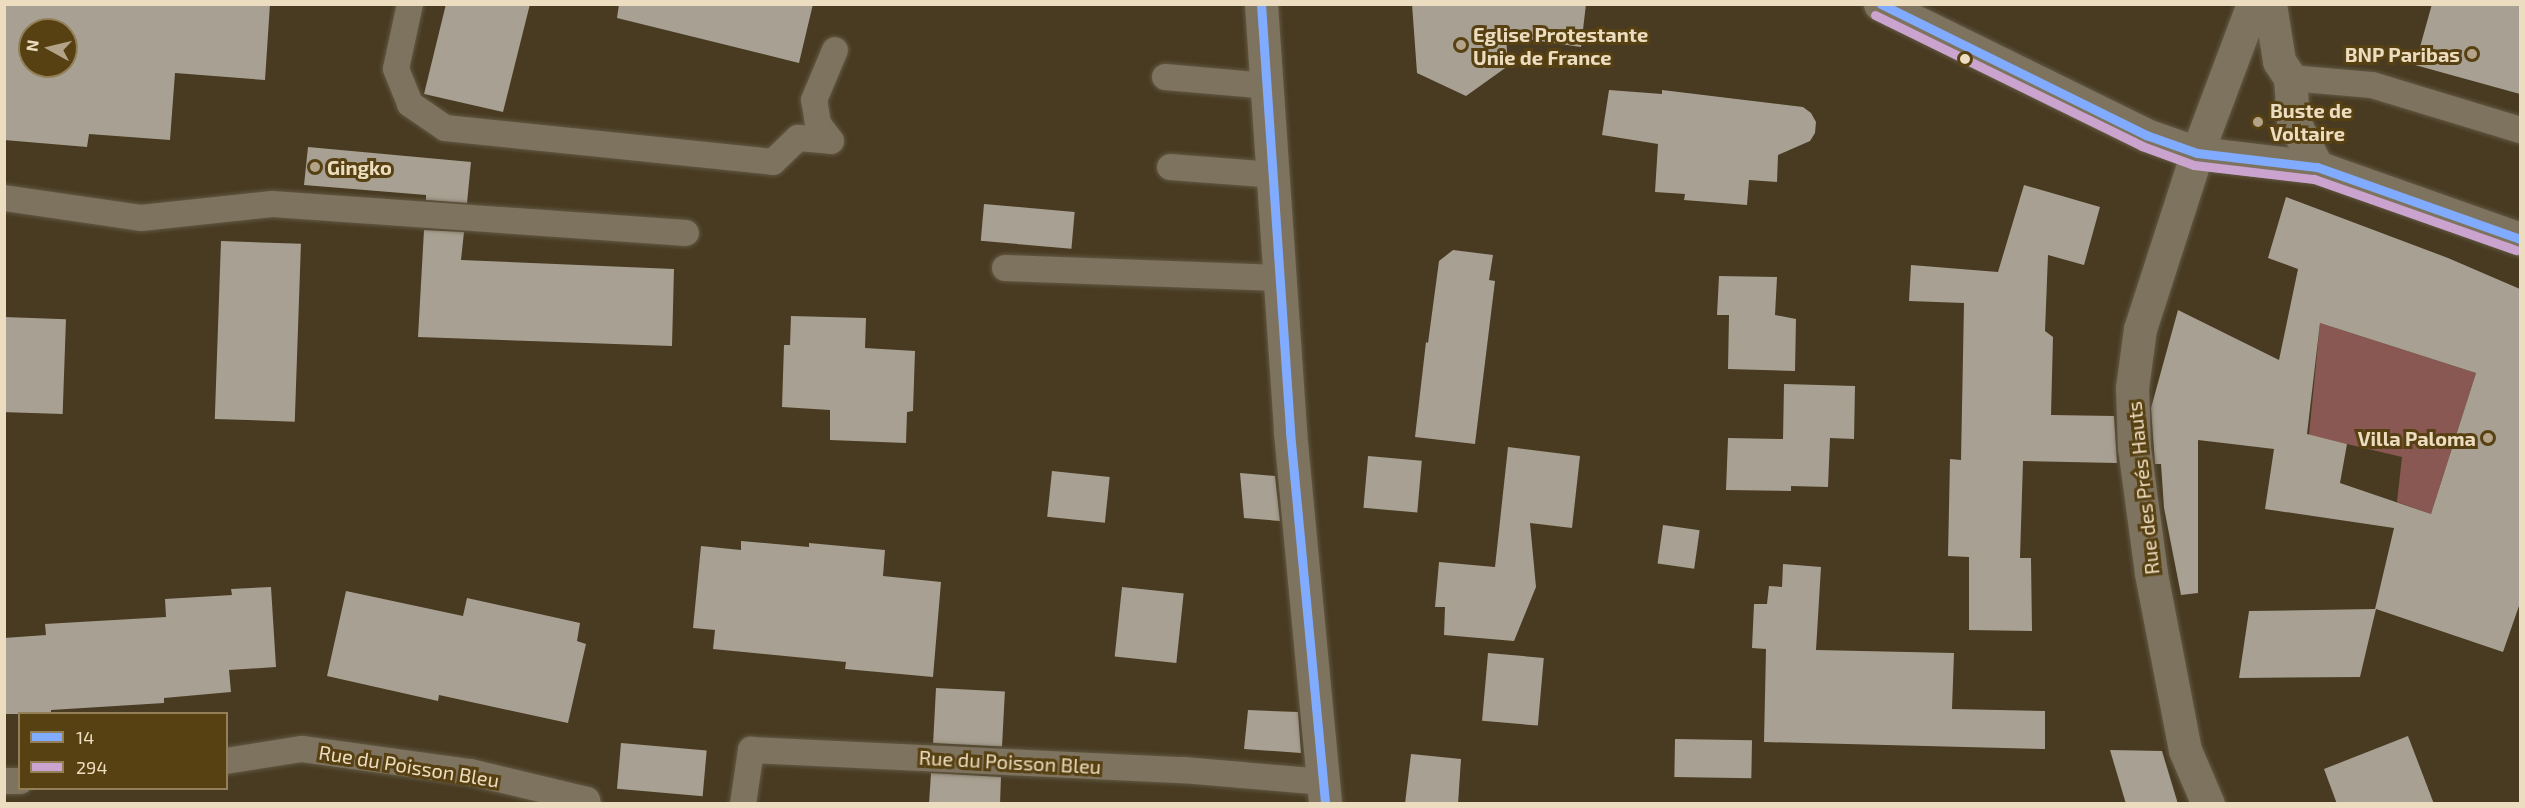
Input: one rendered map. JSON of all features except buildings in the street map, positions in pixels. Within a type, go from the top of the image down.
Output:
[{"type":"street","points":[[1261,4],[1290,432],[1324,793]]},
{"type":"street","points":[[1880,4],[2146,135],[2197,153],[2317,167],[2368,183],[2520,239]]},
{"type":"street","name":"Rue des Prés Hauts","points":[[2208,804],[2185,750],[2151,573],[2134,448],[2132,388],[2140,329],[2197,153],[2253,4]]},
{"type":"street","points":[[2270,4],[2279,61],[2290,78],[2293,120],[2317,167]]},
{"type":"lane","points":[[410,4],[396,69],[410,104],[445,128],[468,131],[773,162],[798,138],[831,141],[818,124],[814,100],[835,50]]},
{"type":"lane","points":[[1165,77],[1267,86]]},
{"type":"lane","points":[[2290,78],[2372,86],[2520,130]]},
{"type":"lane","points":[[1170,167],[1273,174]]},
{"type":"lane","points":[[4,198],[141,218],[272,204],[686,233]]},
{"type":"lane","points":[[1005,268],[1280,278]]},
{"type":"lane","name":"Rue du Poisson Bleu","points":[[228,761],[302,749],[470,772],[587,800],[588,804]]},
{"type":"lane","name":"Rue du Poisson Bleu","points":[[743,804],[751,750],[1183,770],[1324,793]]},
{"type":"shaded area","points":[[2320,323],[2476,373],[2431,514],[2397,502],[2402,457],[2309,435]]},
{"type":"transit line","name":"14","points":[[1261,4],[1290,432],[1325,804]]},
{"type":"transit line","name":"14","points":[[1881,4],[2146,135],[2197,153],[2317,167],[2520,239]]},
{"type":"transit line","name":"294","points":[[1875,15],[2142,146],[2194,165],[2314,179],[2516,250]]},
{"type":"place","name":"Eglise Protestante Unie de France","points":[[1461,45]]},
{"type":"place","name":"BNP Paribas","points":[[2472,54]]},
{"type":"place","name":"Buste de Voltaire","points":[[2258,122]]},
{"type":"place","name":"Gingko","points":[[315,167]]},
{"type":"place","name":"Villa Paloma","points":[[2488,438]]}]
